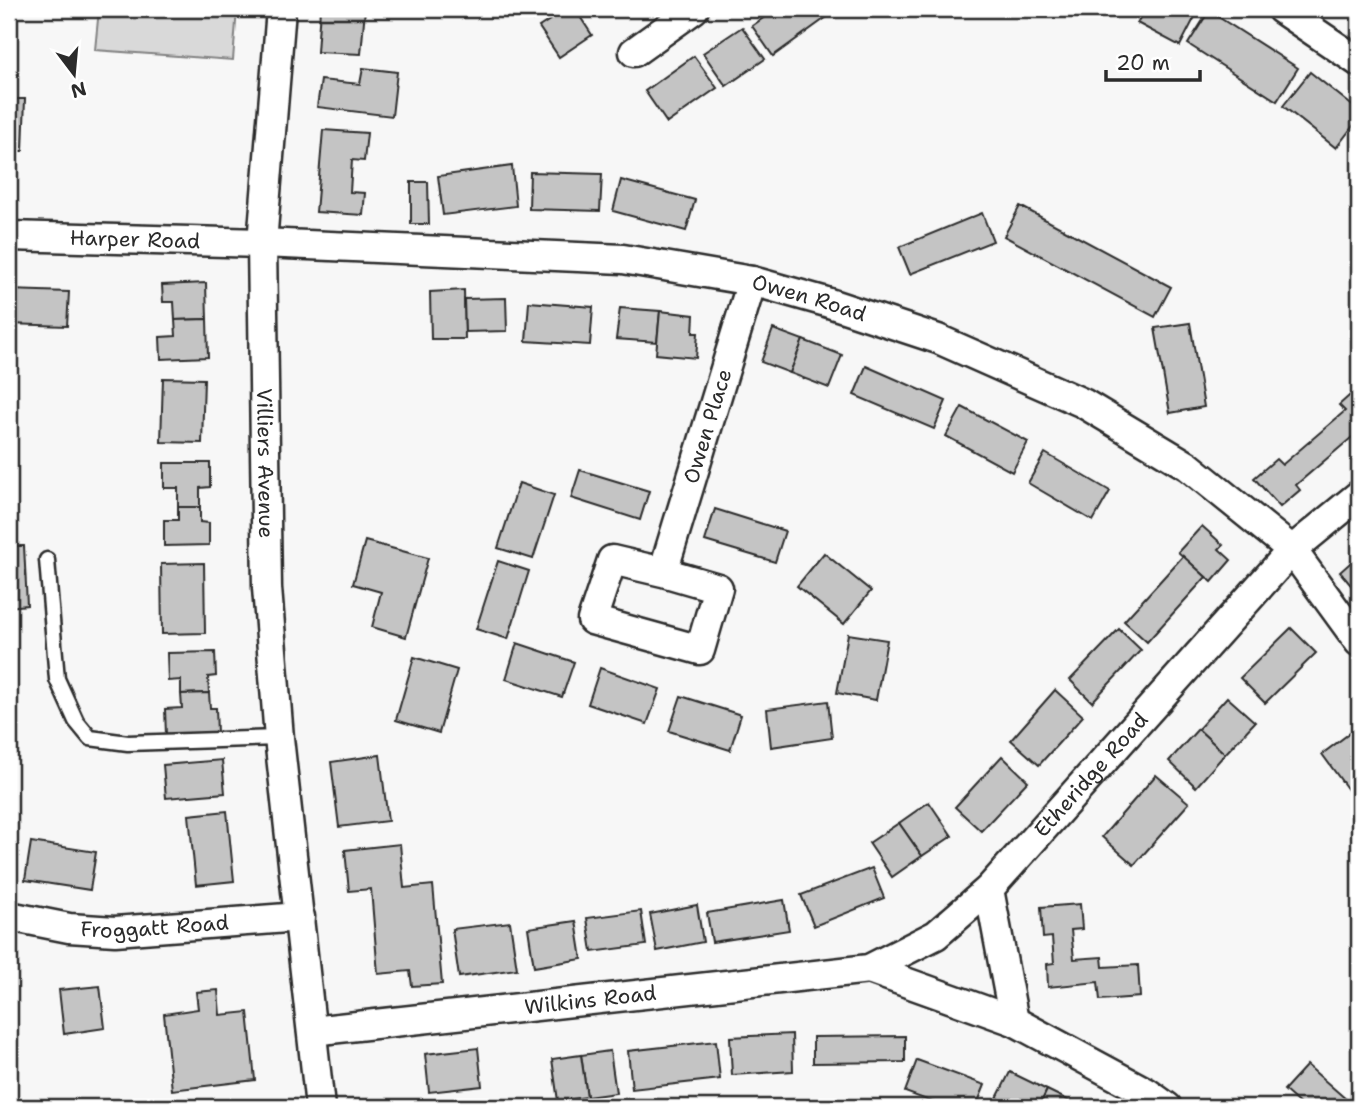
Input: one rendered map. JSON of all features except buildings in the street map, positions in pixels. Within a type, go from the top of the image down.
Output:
[{"type":"street","name":"Villiers Avenue","points":[[281,9],[262,243],[267,588],[279,738],[320,1107]]},
{"type":"street","points":[[634,52],[694,9]]},
{"type":"street","points":[[1281,9],[1359,62]]},
{"type":"street","name":"Harper Road","points":[[9,236],[262,243]]},
{"type":"street","name":"Owen Road","points":[[262,243],[623,259],[752,281],[938,339],[1083,402],[1188,466],[1292,550],[1359,642]]},
{"type":"street","name":"Owen Place","points":[[663,572],[752,281]]},
{"type":"street","name":"Etheridge Road","points":[[869,969],[936,935],[989,889],[1292,550],[1359,495]]},
{"type":"street","points":[[989,889],[1014,1021]]},
{"type":"street","name":"Froggatt Road","points":[[9,916],[69,928],[115,931],[300,917]]},
{"type":"street","points":[[869,969],[1014,1021],[1146,1092],[1167,1107]]},
{"type":"street","name":"Wilkins Road","points":[[312,1031],[869,969]]},
{"type":"lane","points":[[47,560],[57,679],[76,721],[90,738],[128,743],[279,738]]},
{"type":"shaded area","points":[[99,9],[237,9],[233,60],[95,50]]}]
